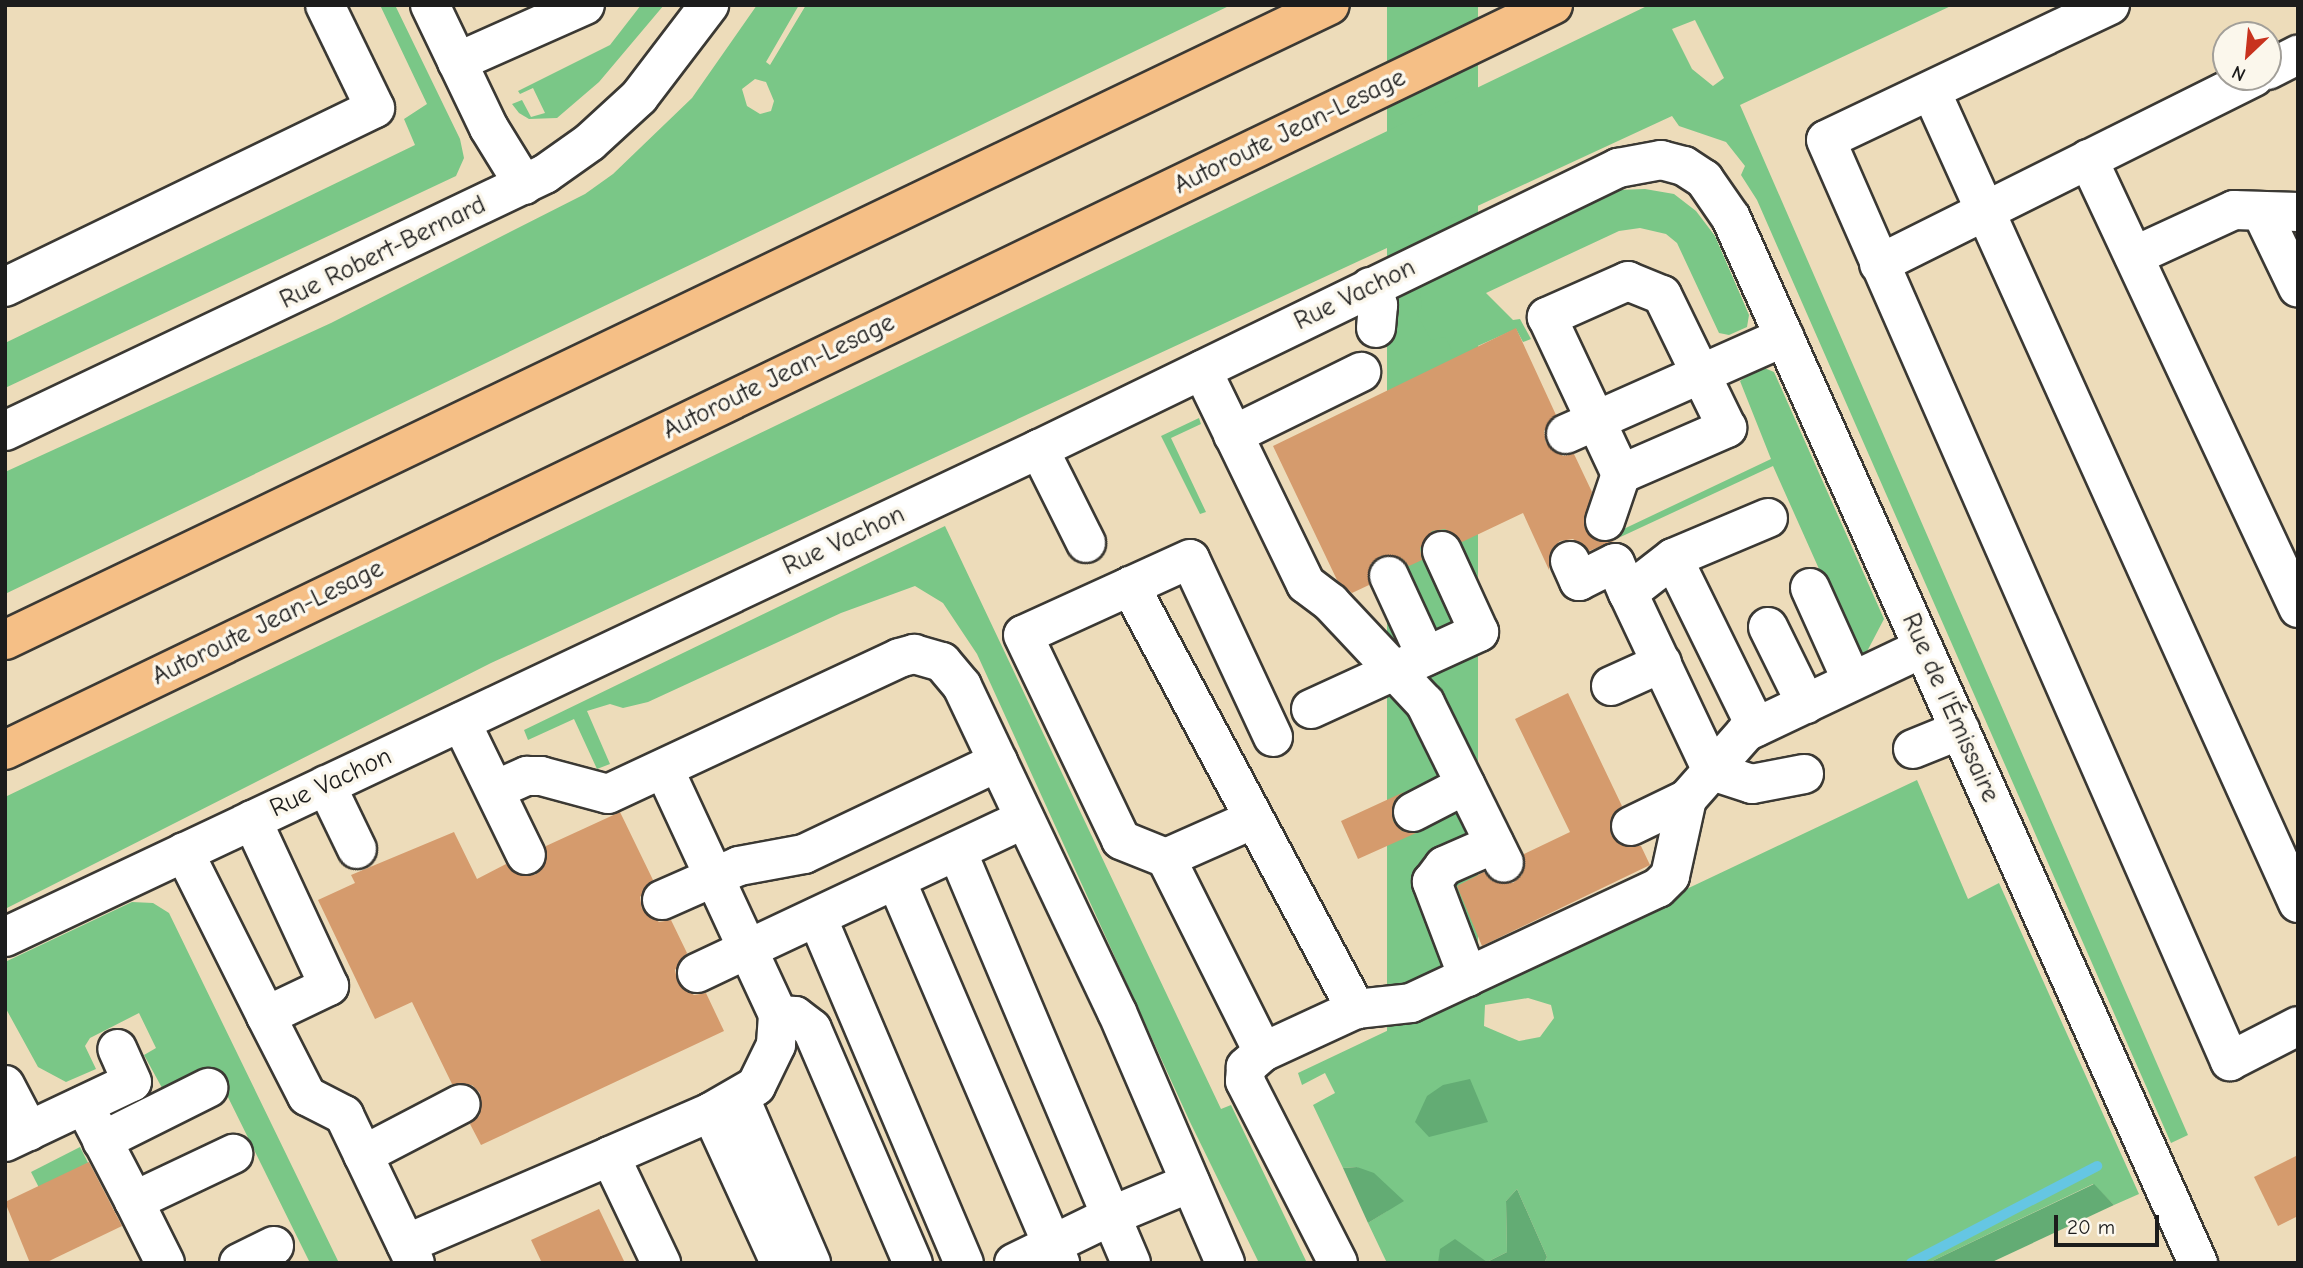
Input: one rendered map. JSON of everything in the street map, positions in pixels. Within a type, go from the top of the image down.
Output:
[{"type":"highway","points":[[5,640],[1330,5]]},
{"type":"highway","name":"Autoroute Jean-Lesage","points":[[5,750],[1553,5]]},
{"type":"street","points":[[5,287],[375,108],[325,5]]},
{"type":"street","points":[[430,5],[457,62],[524,186]]},
{"type":"street","points":[[457,62],[584,5]]},
{"type":"street","name":"Rue Robert-Bernard","points":[[5,431],[524,186],[616,120],[657,78],[709,5]]},
{"type":"street","points":[[2110,5],[1826,141],[2230,1061],[2298,1026]]},
{"type":"street","points":[[2282,63],[2298,55]]},
{"type":"street","points":[[1931,91],[2298,903]]},
{"type":"street","points":[[1879,264],[2226,91]]},
{"type":"street","points":[[2088,159],[2298,608]]},
{"type":"street","name":"Rue Vachon","points":[[5,937],[1202,370],[1267,356],[1370,288],[1628,164],[1661,160],[1684,166]]},
{"type":"street","name":"Rue de l'Émissaire","points":[[1684,166],[1704,179],[1725,206],[2198,1263]]},
{"type":"street","points":[[2134,256],[2234,210],[2280,211],[2298,288]]},
{"type":"street","points":[[1605,521],[1621,474],[1727,428],[1662,295],[1629,281],[1547,317],[1580,428],[1621,474]]},
{"type":"street","points":[[1370,288],[1378,305],[1376,328]]},
{"type":"street","points":[[1580,428],[1784,337]]},
{"type":"street","points":[[1202,370],[1306,584],[1410,664]]},
{"type":"street","points":[[1233,435],[1361,372]]},
{"type":"street","points":[[1039,449],[1086,543]]},
{"type":"street","points":[[1628,593],[1673,558],[1768,517]]},
{"type":"street","points":[[1311,709],[1479,632],[1442,551]]},
{"type":"street","points":[[1673,558],[1756,727]]},
{"type":"street","points":[[1263,1052],[1166,858],[1121,840],[1023,635],[1190,559],[1273,737]]},
{"type":"street","points":[[1570,561],[1579,581],[1615,563],[1712,771]]},
{"type":"street","points":[[1389,576],[1410,664],[1425,703],[1499,853],[1444,866],[1432,882],[1468,977]]},
{"type":"street","points":[[1130,586],[1356,1009]]},
{"type":"street","points":[[1810,588],[1852,681]]},
{"type":"street","points":[[1768,627],[1806,704]]},
{"type":"street","points":[[1631,826],[1687,799],[1756,727],[1923,648]]},
{"type":"street","points":[[495,790],[527,776],[541,776],[608,794],[914,654],[931,656],[954,673],[998,762],[1117,1012],[1225,1263]]},
{"type":"street","points":[[1611,686],[1661,663]]},
{"type":"street","points":[[461,722],[526,855]]},
{"type":"street","points":[[1913,749],[1960,730]]},
{"type":"street","points":[[662,900],[715,874],[804,854],[998,762]]},
{"type":"street","points":[[184,852],[307,1096],[344,1115],[410,1254],[610,1156],[725,1105],[767,1069],[776,1045],[778,1015],[750,949],[664,769]]},
{"type":"street","points":[[1712,771],[1765,784],[1804,774]]},
{"type":"street","points":[[326,785],[357,849]]},
{"type":"street","points":[[1413,812],[1465,785]]},
{"type":"street","points":[[1338,1263],[1245,1080],[1246,1067],[1263,1052],[1356,1009],[1411,1003],[1658,888],[1670,876],[1687,799]]},
{"type":"street","points":[[696,973],[1025,819]]},
{"type":"street","points":[[1166,858],[1254,819]]},
{"type":"street","points":[[252,820],[329,986],[266,1016]]},
{"type":"street","points":[[957,851],[1131,1263]]},
{"type":"street","points":[[897,880],[1057,1254]]},
{"type":"street","points":[[817,917],[964,1263]]},
{"type":"street","points":[[778,1015],[795,1016],[812,1029],[913,1263]]},
{"type":"street","points":[[5,1085],[17,1136],[132,1082],[117,1049]]},
{"type":"street","points":[[102,1141],[208,1088]]},
{"type":"street","points":[[363,1155],[461,1104]]},
{"type":"street","points":[[84,1105],[165,1263]]},
{"type":"street","points":[[725,1105],[780,1263]]},
{"type":"street","points":[[725,1105],[811,1263]]},
{"type":"street","points":[[134,1201],[233,1154]]},
{"type":"street","points":[[610,1156],[661,1263]]},
{"type":"street","points":[[1014,1263],[1057,1254],[1111,1216],[1190,1183]]},
{"type":"street","points":[[239,1263],[274,1246]]},
{"type":"green space","points":[[380,5],[395,5],[460,139],[464,158],[456,176],[5,388],[5,343],[415,145],[404,119],[427,104]]},
{"type":"green space","points":[[641,5],[664,5],[599,82],[557,118],[529,119],[519,113],[512,104],[522,100],[531,117],[545,113],[533,88],[520,94],[518,91],[610,45]]},
{"type":"green space","points":[[757,5],[799,5],[766,62],[770,65],[806,5],[1231,5],[5,594],[5,472],[331,323],[585,194],[613,174],[692,98]],"holes":[[[755,79],[766,82],[774,101],[771,111],[760,114],[747,106],[742,89]]]},
{"type":"green space","points":[[1387,5],[1478,5],[1478,1263],[1387,1263]]},
{"type":"green space","points":[[1649,5],[1953,5],[1740,105],[2188,1135],[2171,1143],[1757,200],[1741,175],[1745,166],[1726,142],[1679,126],[1672,116],[491,663],[5,909],[5,797]],"holes":[[[1695,20],[1724,78],[1713,86],[1692,69],[1672,29]]]},
{"type":"green space","points":[[1645,189],[1674,194],[1696,211],[1715,236],[1749,315],[1747,327],[1729,335],[1719,333],[1677,243],[1666,234],[1640,228],[1619,231],[1486,293],[1513,320],[1520,319],[1531,339],[1523,342],[1516,329],[1455,356],[1445,337],[1431,340],[1417,314],[1422,308],[1420,291],[1426,284],[1618,190]]},
{"type":"green space","points":[[1762,367],[1774,372],[1884,619],[1861,663],[1773,466],[1614,540],[1611,535],[1771,459],[1740,381]]},
{"type":"green space","points":[[1199,418],[1201,424],[1171,438],[1206,512],[1200,514],[1161,436]]},
{"type":"green space","points":[[945,526],[1221,1109],[1231,1105],[1307,1263],[1259,1263],[1190,1122],[977,654],[943,603],[915,586],[841,613],[648,702],[623,708],[610,704],[587,711],[610,764],[597,769],[574,719],[528,740],[524,730]]},
{"type":"green space","points":[[1917,780],[1968,899],[1999,883],[2139,1194],[2114,1205],[2093,1184],[1928,1263],[1544,1263],[1547,1257],[1517,1189],[1506,1201],[1507,1252],[1487,1262],[1440,1249],[1438,1263],[1387,1263],[1368,1223],[1403,1201],[1357,1167],[1343,1168],[1313,1105],[1335,1093],[1325,1073],[1302,1085],[1298,1073]],"holes":[[[1528,998],[1551,1005],[1554,1018],[1540,1037],[1519,1041],[1484,1026],[1485,1005]],[[1469,1079],[1453,1129],[1429,1137]]]},
{"type":"green space","points":[[132,902],[153,903],[169,913],[339,1263],[310,1263],[217,1075],[167,1097],[144,1055],[156,1048],[139,1013],[90,1038],[85,1046],[96,1069],[66,1082],[38,1067],[5,1007],[5,962]]},
{"type":"green space","points":[[1470,1079],[1488,1122],[1429,1137],[1415,1122],[1427,1096],[1443,1085]]},
{"type":"green space","points":[[80,1147],[88,1163],[39,1188],[31,1172]]},
{"type":"green space","points":[[1357,1167],[1374,1173],[1404,1201],[1368,1223],[1343,1168]]},
{"type":"green space","points":[[2094,1184],[2114,1205],[1990,1263],[1928,1263]]},
{"type":"green space","points":[[1517,1189],[1547,1257],[1544,1263],[1438,1263],[1440,1249],[1455,1239],[1487,1262],[1507,1252],[1506,1201]]},
{"type":"building","points":[[1516,328],[1556,415],[1544,431],[1546,443],[1563,456],[1574,454],[1592,492],[1584,526],[1597,541],[1614,541],[1589,551],[1573,539],[1560,541],[1552,549],[1549,570],[1523,513],[1462,542],[1445,529],[1432,531],[1420,548],[1422,560],[1409,566],[1401,558],[1380,556],[1371,564],[1369,585],[1352,593],[1337,580],[1273,446]]},
{"type":"building","points":[[1568,693],[1622,806],[1613,814],[1611,835],[1619,844],[1641,846],[1650,865],[1482,946],[1457,886],[1484,872],[1492,881],[1513,883],[1522,875],[1524,854],[1570,832],[1515,719]]},
{"type":"building","points":[[1404,792],[1394,801],[1393,821],[1402,831],[1416,833],[1358,859],[1341,821]]},
{"type":"building","points":[[620,812],[653,880],[640,897],[642,909],[659,922],[671,920],[687,953],[675,970],[678,983],[694,995],[706,993],[724,1031],[481,1145],[470,1124],[480,1115],[480,1093],[472,1085],[452,1084],[412,1002],[375,1019],[318,900],[355,883],[351,875],[454,832],[477,879],[506,864],[514,873],[535,875],[544,867],[546,846]]},
{"type":"building","points":[[2298,1155],[2298,1216],[2278,1226],[2254,1177]]},
{"type":"building","points":[[89,1162],[122,1226],[45,1263],[30,1263],[5,1202]]},
{"type":"building","points":[[599,1209],[625,1263],[542,1263],[531,1240]]},
{"type":"waterway","points":[[1911,1263],[2097,1166]]}]
